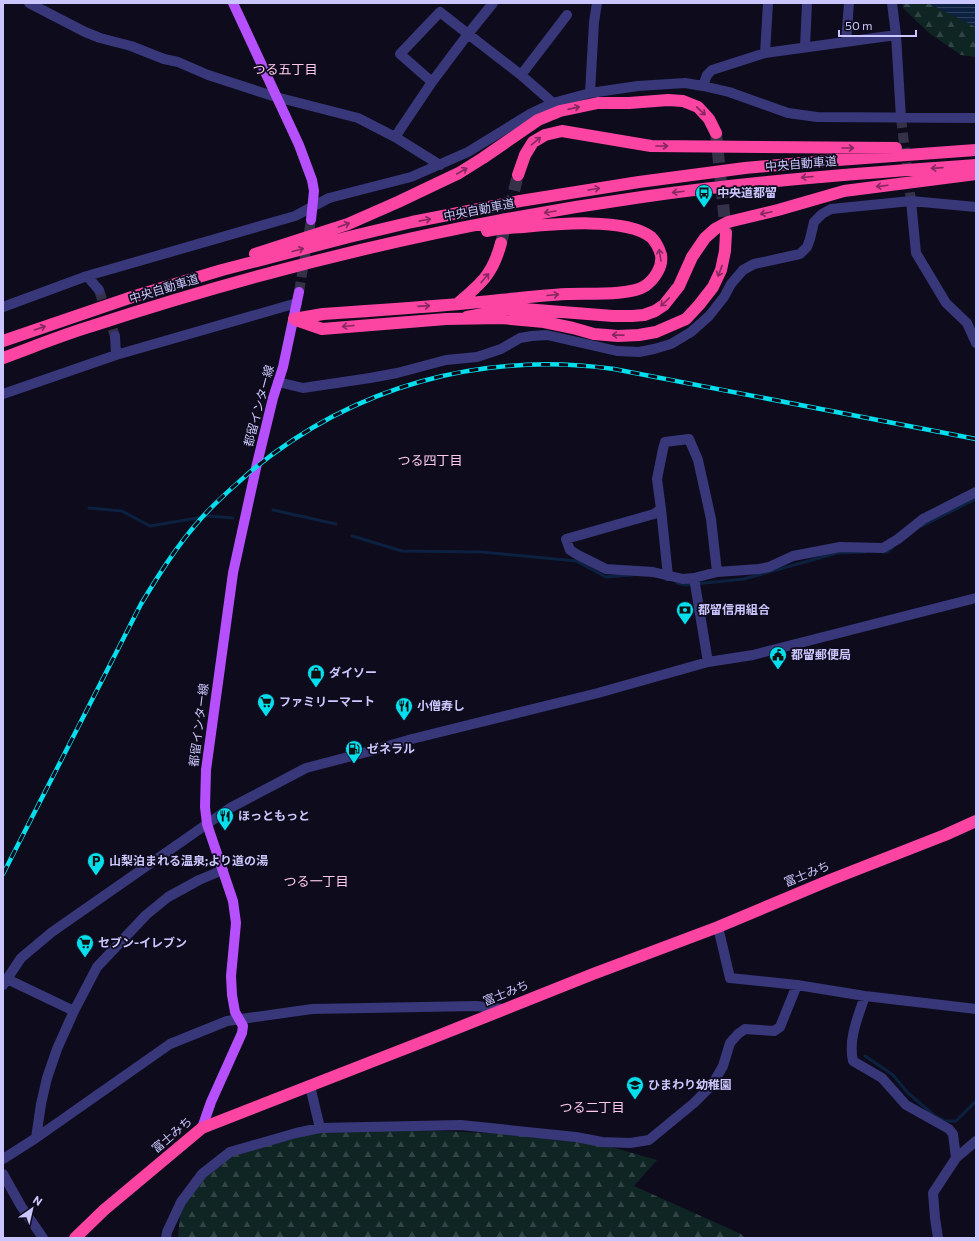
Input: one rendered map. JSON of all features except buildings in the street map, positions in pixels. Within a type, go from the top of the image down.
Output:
[{"type":"highway","points":[[135,296],[362,218],[459,172],[483,158],[538,120],[560,111],[598,103],[629,103],[668,100],[683,101],[698,107],[709,119],[716,133]]},
{"type":"highway","points":[[518,175],[525,155],[533,142],[545,135],[562,131],[651,146],[976,149]]},
{"type":"highway","name":"中央自動車道","points":[[3,341],[135,296],[222,270],[412,222],[520,201],[639,182],[745,168],[976,149]]},
{"type":"highway","name":"中央自動車道","points":[[3,358],[89,327],[228,284],[353,251],[415,237],[523,216],[642,197],[748,183],[817,176],[976,165]]},
{"type":"highway","points":[[467,318],[504,310],[524,308],[613,316],[644,315],[655,311],[664,305],[679,286],[692,257],[705,238],[715,229],[728,222],[778,210],[844,191],[976,174]]},
{"type":"highway","points":[[294,319],[323,314],[567,294],[628,292],[645,286],[656,275],[661,265],[660,250],[650,236],[636,230],[607,224],[560,223],[491,230],[448,238],[353,251]]},
{"type":"highway","points":[[294,319],[322,329],[467,318],[501,318],[563,325],[594,334],[618,336],[639,335],[656,332],[686,319],[700,305],[713,287],[722,270],[726,233]]},
{"type":"highway","points":[[457,304],[476,288],[490,272],[501,243]]},
{"type":"highway","name":"富士みち","points":[[75,1238],[202,1128],[593,974],[718,927],[976,821]]},
{"type":"main road","points":[[233,3],[299,145],[312,180],[314,191],[311,220]]},
{"type":"main road","name":"都留インター線","points":[[202,1128],[211,1102],[242,1033],[243,1026],[235,1012],[233,1005],[231,976],[236,923],[235,911],[233,900],[207,824],[205,801],[206,770],[233,574],[256,468],[294,319],[299,292]]},
{"type":"street","points":[[29,3],[85,32],[100,38],[132,46],[164,59],[178,62],[208,75],[276,97],[358,118],[395,137],[440,165]]},
{"type":"street","points":[[395,137],[432,82],[493,3]]},
{"type":"street","points":[[590,93],[594,22],[597,3]]},
{"type":"street","points":[[765,53],[768,3]]},
{"type":"street","points":[[805,47],[807,3]]},
{"type":"street","points":[[846,42],[849,3]]},
{"type":"street","points":[[892,3],[896,35],[901,118]]},
{"type":"street","points":[[432,82],[400,54],[440,12],[521,75],[553,103]]},
{"type":"street","points":[[521,75],[567,15]]},
{"type":"street","points":[[703,86],[707,75],[712,70],[765,53],[896,35]]},
{"type":"street","points":[[3,307],[87,276],[295,216],[329,198],[411,177],[468,152],[530,114],[553,103],[590,93],[638,86],[685,84],[703,86],[728,92],[788,113],[817,117],[976,118]]},
{"type":"street","points":[[911,201],[916,253],[946,303],[967,323],[976,343]]},
{"type":"street","points":[[278,382],[303,388],[370,378],[397,373],[446,360],[477,357],[501,349],[520,338],[532,336],[547,335],[617,351],[639,352],[654,349],[671,344],[691,332],[709,316],[724,297],[731,284],[743,270],[754,264],[800,254],[807,247],[814,222],[822,214],[831,209],[911,201],[976,207]]},
{"type":"street","points":[[87,276],[99,290]]},
{"type":"street","points":[[3,394],[116,355],[297,303]]},
{"type":"street","points":[[115,336],[116,355]]},
{"type":"street","points":[[668,576],[657,479],[663,449],[666,442],[689,439],[698,460],[711,519],[717,572]]},
{"type":"street","points":[[661,509],[654,514],[566,539],[570,550],[578,556],[606,570],[653,572],[683,579],[694,578],[717,572],[760,569],[769,567],[793,556],[840,547],[883,548],[898,539],[923,518],[976,492]]},
{"type":"street","points":[[694,578],[708,662]]},
{"type":"street","points":[[74,1011],[5,982],[21,958],[52,932],[207,824],[240,803],[306,768],[412,739],[598,693],[708,662],[753,655],[976,598]]},
{"type":"street","points":[[36,1138],[41,1104],[47,1078],[57,1049],[74,1011],[97,967],[146,914],[168,897],[199,880],[223,870]]},
{"type":"street","points":[[718,927],[730,978],[797,985],[865,996],[976,1009]]},
{"type":"street","points":[[166,1238],[167,1232],[181,1202],[202,1174],[230,1152],[296,1133],[320,1128],[461,1125],[602,1142],[630,1143],[649,1140],[694,1103],[712,1085],[723,1066],[730,1043],[738,1034],[745,1029],[774,1031],[780,1027],[797,985]]},
{"type":"street","points":[[865,996],[853,1036],[851,1052],[853,1061],[882,1078],[906,1105],[953,1134],[956,1158]]},
{"type":"street","points":[[3,1159],[36,1138],[170,1044],[228,1021],[312,1009],[476,1006],[504,1009]]},
{"type":"street","points":[[310,1086],[320,1128]]},
{"type":"street","points":[[938,1238],[934,1218],[934,1193],[956,1158],[976,1141]]},
{"type":"street","points":[[3,1174],[21,1206],[42,1238]]},
{"type":"green space","points":[[902,3],[929,3],[976,27],[976,57],[961,55],[929,33],[903,8]]},
{"type":"green space","points":[[348,1127],[576,1137],[657,1160],[634,1186],[741,1234],[745,1238],[178,1238],[181,1202],[230,1152]]},
{"type":"water","points":[[928,3],[976,3],[976,27]]},
{"type":"waterway","points":[[922,526],[976,499]]},
{"type":"waterway","points":[[89,508],[122,511],[150,526],[209,516],[233,518]]},
{"type":"waterway","points":[[273,510],[336,524]]},
{"type":"waterway","points":[[352,536],[402,551],[482,552],[576,561],[606,577],[632,575]]},
{"type":"waterway","points":[[883,552],[887,552],[893,547]]},
{"type":"waterway","points":[[677,583],[685,585],[744,579],[837,553],[865,552]]},
{"type":"waterway","points":[[865,1056],[893,1075],[907,1092],[935,1116],[945,1121],[956,1121],[976,1101]]},
{"type":"tunnel","points":[[901,118],[911,201]]},
{"type":"tunnel","points":[[716,133],[726,233]]},
{"type":"tunnel","points":[[501,243],[518,175]]},
{"type":"tunnel","points":[[299,292],[311,220]]},
{"type":"tunnel","points":[[99,290],[106,311]]},
{"type":"tunnel","points":[[108,315],[115,336]]},
{"type":"railway","points":[[3,874],[141,604],[182,541],[204,515],[223,496],[250,472],[290,442],[332,417],[375,397],[421,382],[468,371],[516,365],[564,365],[614,369],[976,439]]},
{"type":"place","name":"中央道都留","points":[[704,208]]},
{"type":"place","name":"都留信用組合","points":[[685,625]]},
{"type":"place","name":"都留郵便局","points":[[778,670]]},
{"type":"place","name":"ダイソー","points":[[316,688]]},
{"type":"place","name":"ファミリーマート","points":[[266,717]]},
{"type":"place","name":"小僧寿し","points":[[404,721]]},
{"type":"place","name":"ゼネラル","points":[[354,764]]},
{"type":"place","name":"ほっともっと","points":[[225,831]]},
{"type":"place","name":"山梨泊まれる温泉;より道の湯","points":[[96,876]]},
{"type":"place","name":"セブン-イレブン","points":[[85,958]]},
{"type":"place","name":"ひまわり幼稚園","points":[[635,1100]]},
{"type":"district","name":"つる五丁目","points":[[285,69]]},
{"type":"district","name":"つる四丁目","points":[[430,460]]},
{"type":"district","name":"つる一丁目","points":[[316,881]]},
{"type":"district","name":"つる二丁目","points":[[592,1107]]}]
